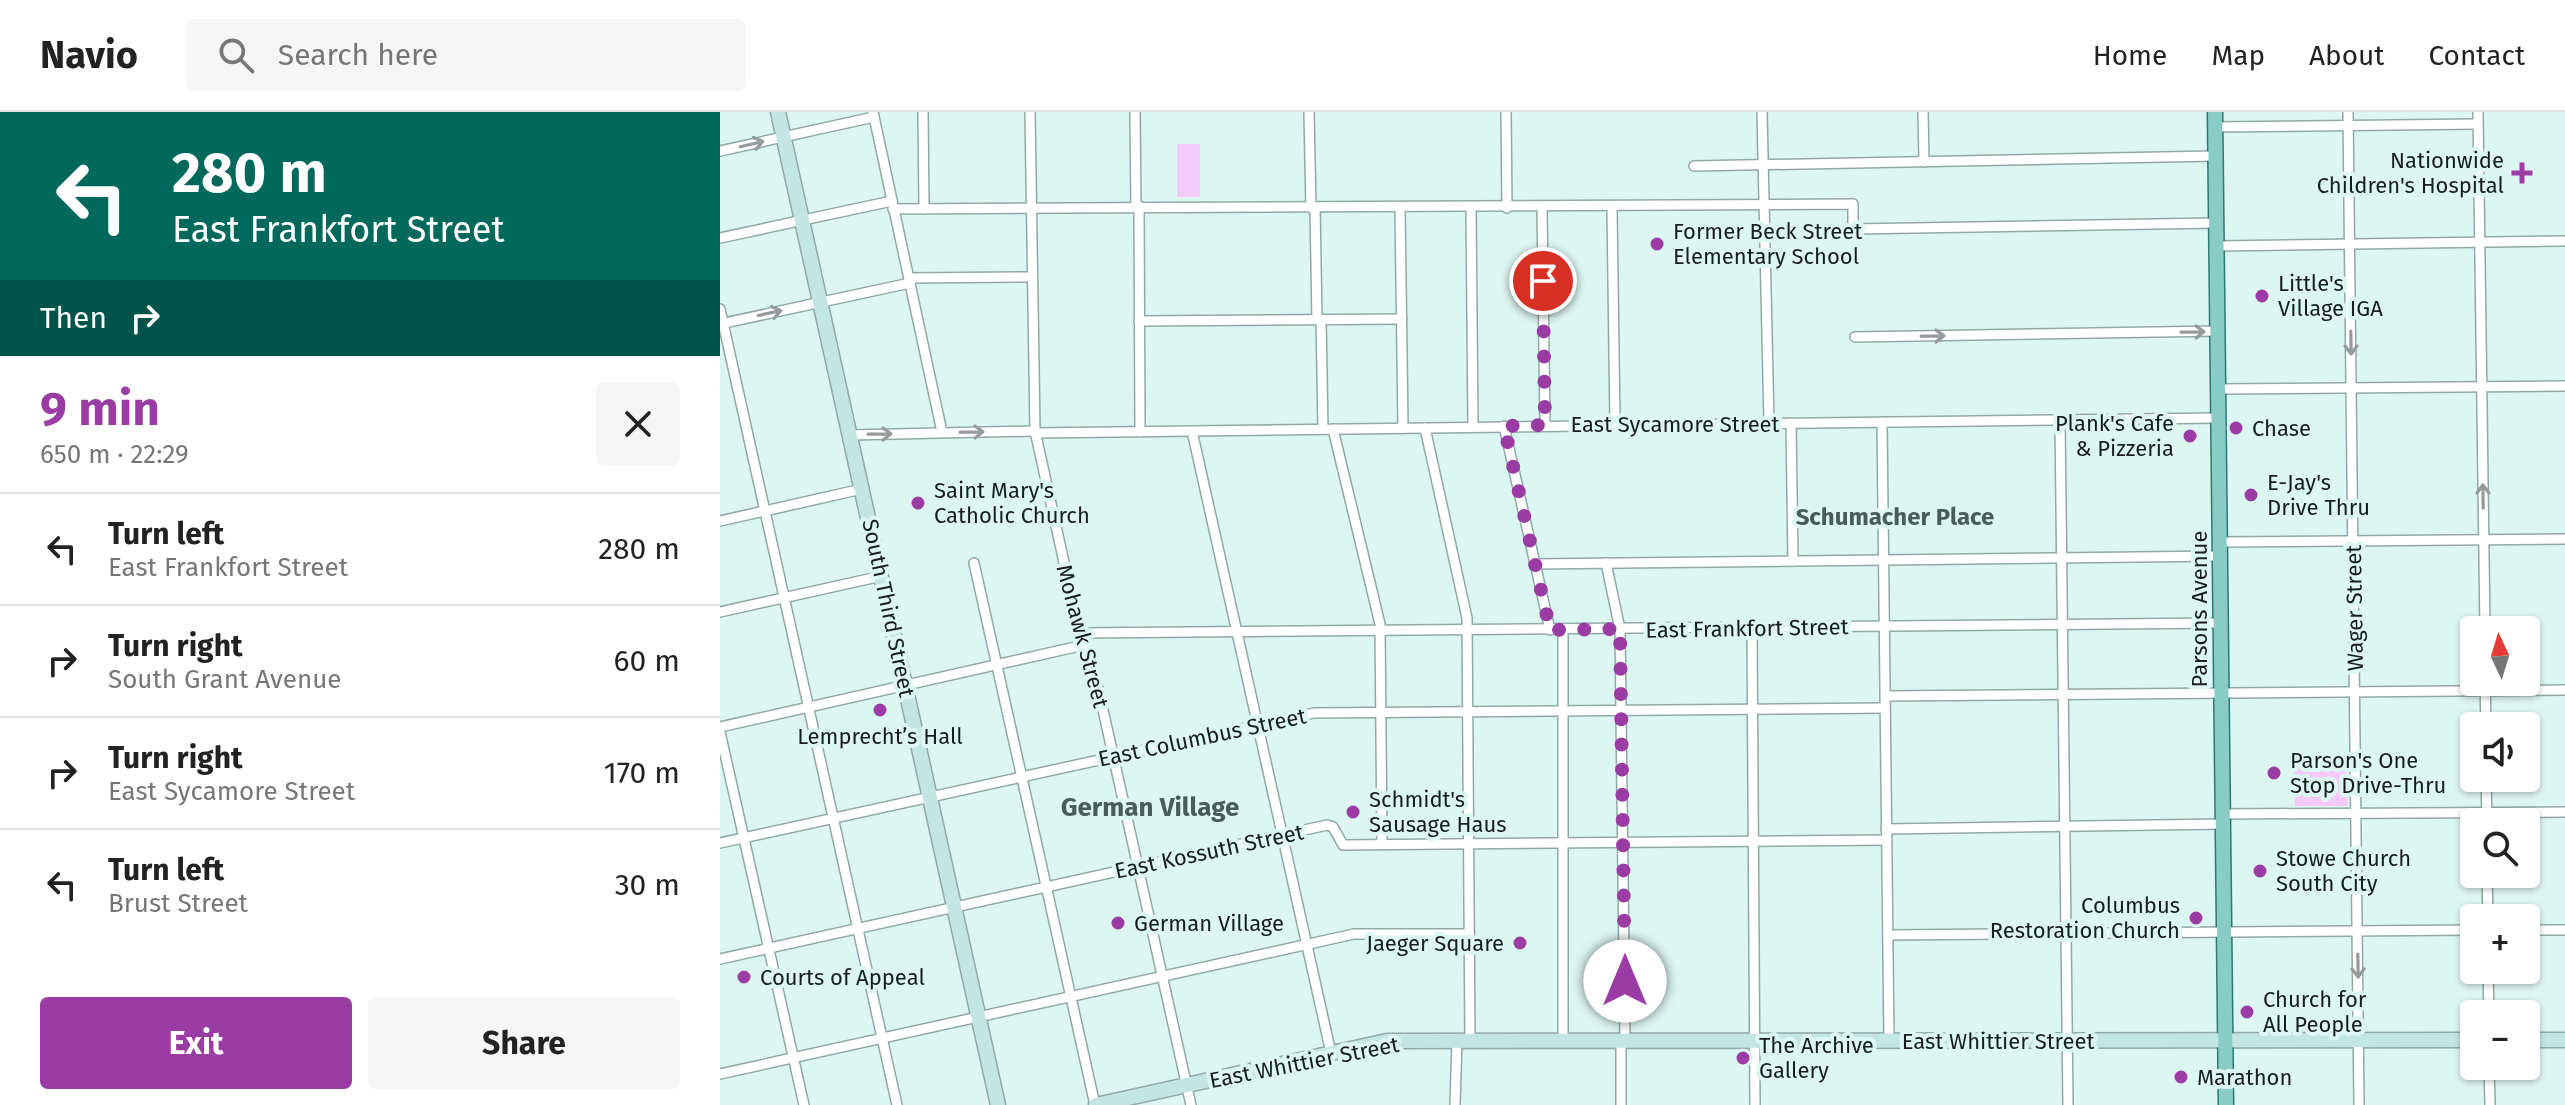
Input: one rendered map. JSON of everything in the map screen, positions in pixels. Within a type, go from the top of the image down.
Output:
[{"type":"main road","name":"Parsons Avenue","points":[[2215,119],[2226,1105]]},
{"type":"street","name":"South Third Street","points":[[778,112],[998,1105]]},
{"type":"street","points":[[923,112],[924,209]]},
{"type":"street","name":"Mohawk Street","points":[[1030,112],[1035,432],[1080,633],[1099,692],[1191,1105]]},
{"type":"street","points":[[1135,112],[1140,432]]},
{"type":"street","points":[[1309,112],[1319,319],[1328,429],[1380,631],[1382,844]]},
{"type":"street","points":[[1506,112],[1507,208]]},
{"type":"street","points":[[1762,112],[1767,206],[1769,423]]},
{"type":"street","points":[[1923,112],[1924,162]]},
{"type":"street","name":"Wager Street","points":[[2348,112],[2359,1105]]},
{"type":"street","points":[[2478,112],[2485,616]]},
{"type":"street","points":[[720,151],[874,115],[942,432]]},
{"type":"street","points":[[2215,119],[2348,125],[2478,124]]},
{"type":"street","points":[[1694,166],[2215,156]]},
{"type":"street","points":[[720,238],[893,205],[924,209],[1138,206],[1612,208],[1853,204],[1853,229],[2216,223]]},
{"type":"street","points":[[1400,208],[1403,428]]},
{"type":"street","points":[[1471,208],[1473,427]]},
{"type":"street","points":[[1542,208],[1545,425]]},
{"type":"street","points":[[1612,208],[1615,424]]},
{"type":"street","points":[[2217,246],[2565,241]]},
{"type":"street","points":[[722,324],[909,280],[1031,277]]},
{"type":"street","points":[[720,309],[897,1105]]},
{"type":"street","points":[[1139,321],[1402,319]]},
{"type":"street","points":[[1855,337],[2218,331]]},
{"type":"street","points":[[2218,389],[2565,386]]},
{"type":"street","name":"East Sycamore Street","points":[[850,435],[2219,418]]},
{"type":"street","points":[[2060,420],[2068,1105]]},
{"type":"street","points":[[1882,422],[1889,1041]]},
{"type":"street","points":[[1791,423],[1793,561]]},
{"type":"street","points":[[1504,426],[1550,630]]},
{"type":"street","points":[[1425,428],[1467,631],[1469,934],[1463,1041],[1455,1105]]},
{"type":"street","points":[[1192,431],[1331,1053]]},
{"type":"street","points":[[720,521],[862,489]]},
{"type":"street","points":[[1534,564],[2062,558],[2354,541],[2565,539]]},
{"type":"street","points":[[974,563],[1096,1105]]},
{"type":"street","points":[[1606,563],[1620,629],[1623,710],[1621,1105]]},
{"type":"street","points":[[720,612],[882,576]]},
{"type":"street","name":"East Frankfort Street","points":[[1080,633],[2221,623]]},
{"type":"street","points":[[1752,628],[1755,1105]]},
{"type":"street","points":[[1563,630],[1563,1041]]},
{"type":"street","points":[[804,1105],[720,729],[1084,645]]},
{"type":"street","points":[[1885,696],[2356,692],[2460,687]]},
{"type":"street","points":[[2540,689],[2565,690]]},
{"type":"street","name":"East Columbus Street","points":[[720,843],[1314,713],[1885,708]]},
{"type":"street","name":"East Kossuth Street","points":[[2540,814],[2565,812]]},
{"type":"street","name":"East Kossuth Street","points":[[720,959],[1327,825],[1333,827],[1343,845],[1754,841],[2357,813],[2460,816]]},
{"type":"street","points":[[1888,935],[2460,930]]},
{"type":"street","points":[[2540,930],[2565,930]]},
{"type":"street","points":[[720,1074],[1363,933],[1469,934]]},
{"type":"street","name":"East Whittier Street","points":[[1096,1105],[1387,1041],[2460,1040]]},
{"type":"street","points":[[2540,1040],[2565,1040]]},
{"type":"street","points":[[2489,1080],[2490,1105]]},
{"type":"shaded area","points":[[1177,144],[1200,144],[1200,197],[1177,197]]},
{"type":"shaded area","points":[[2346,763],[2348,806],[2295,806],[2294,764]]},
{"type":"place","name":"Nationwide Children's Hospital","points":[[2522,173]]},
{"type":"place","name":"Former Beck Street Elementary School","points":[[1657,244]]},
{"type":"place","name":"Little's Village IGA","points":[[2262,296]]},
{"type":"place","name":"Chase","points":[[2236,428]]},
{"type":"place","name":"Plank's Cafe & Pizzeria","points":[[2190,436]]},
{"type":"place","name":"E-Jay's Drive Thru","points":[[2251,495]]},
{"type":"place","name":"Saint Mary's Catholic Church","points":[[918,503]]},
{"type":"place","name":"Lemprecht’s Hall","points":[[880,710]]},
{"type":"place","name":"Parson's One Stop Drive-Thru","points":[[2274,773]]},
{"type":"place","name":"Schmidt's Sausage Haus","points":[[1353,812]]},
{"type":"place","name":"Stowe Church South City","points":[[2260,871]]},
{"type":"place","name":"Columbus Restoration Church","points":[[2196,918]]},
{"type":"place","name":"German Village","points":[[1118,923]]},
{"type":"place","name":"Jaeger Square","points":[[1520,943]]},
{"type":"place","name":"Courts of Appeal","points":[[744,977]]},
{"type":"place","name":"Church for All People","points":[[2247,1012]]},
{"type":"place","name":"The Archive Gallery","points":[[1743,1058]]},
{"type":"place","name":"Marathon","points":[[2181,1077]]},
{"type":"district","name":"Schumacher Place","points":[[1895,517]]},
{"type":"district","name":"German Village","points":[[1150,807]]},
{"type":"route","points":[[1543,281],[1545,425],[1504,426],[1550,630],[1620,629],[1625,981]]}]
